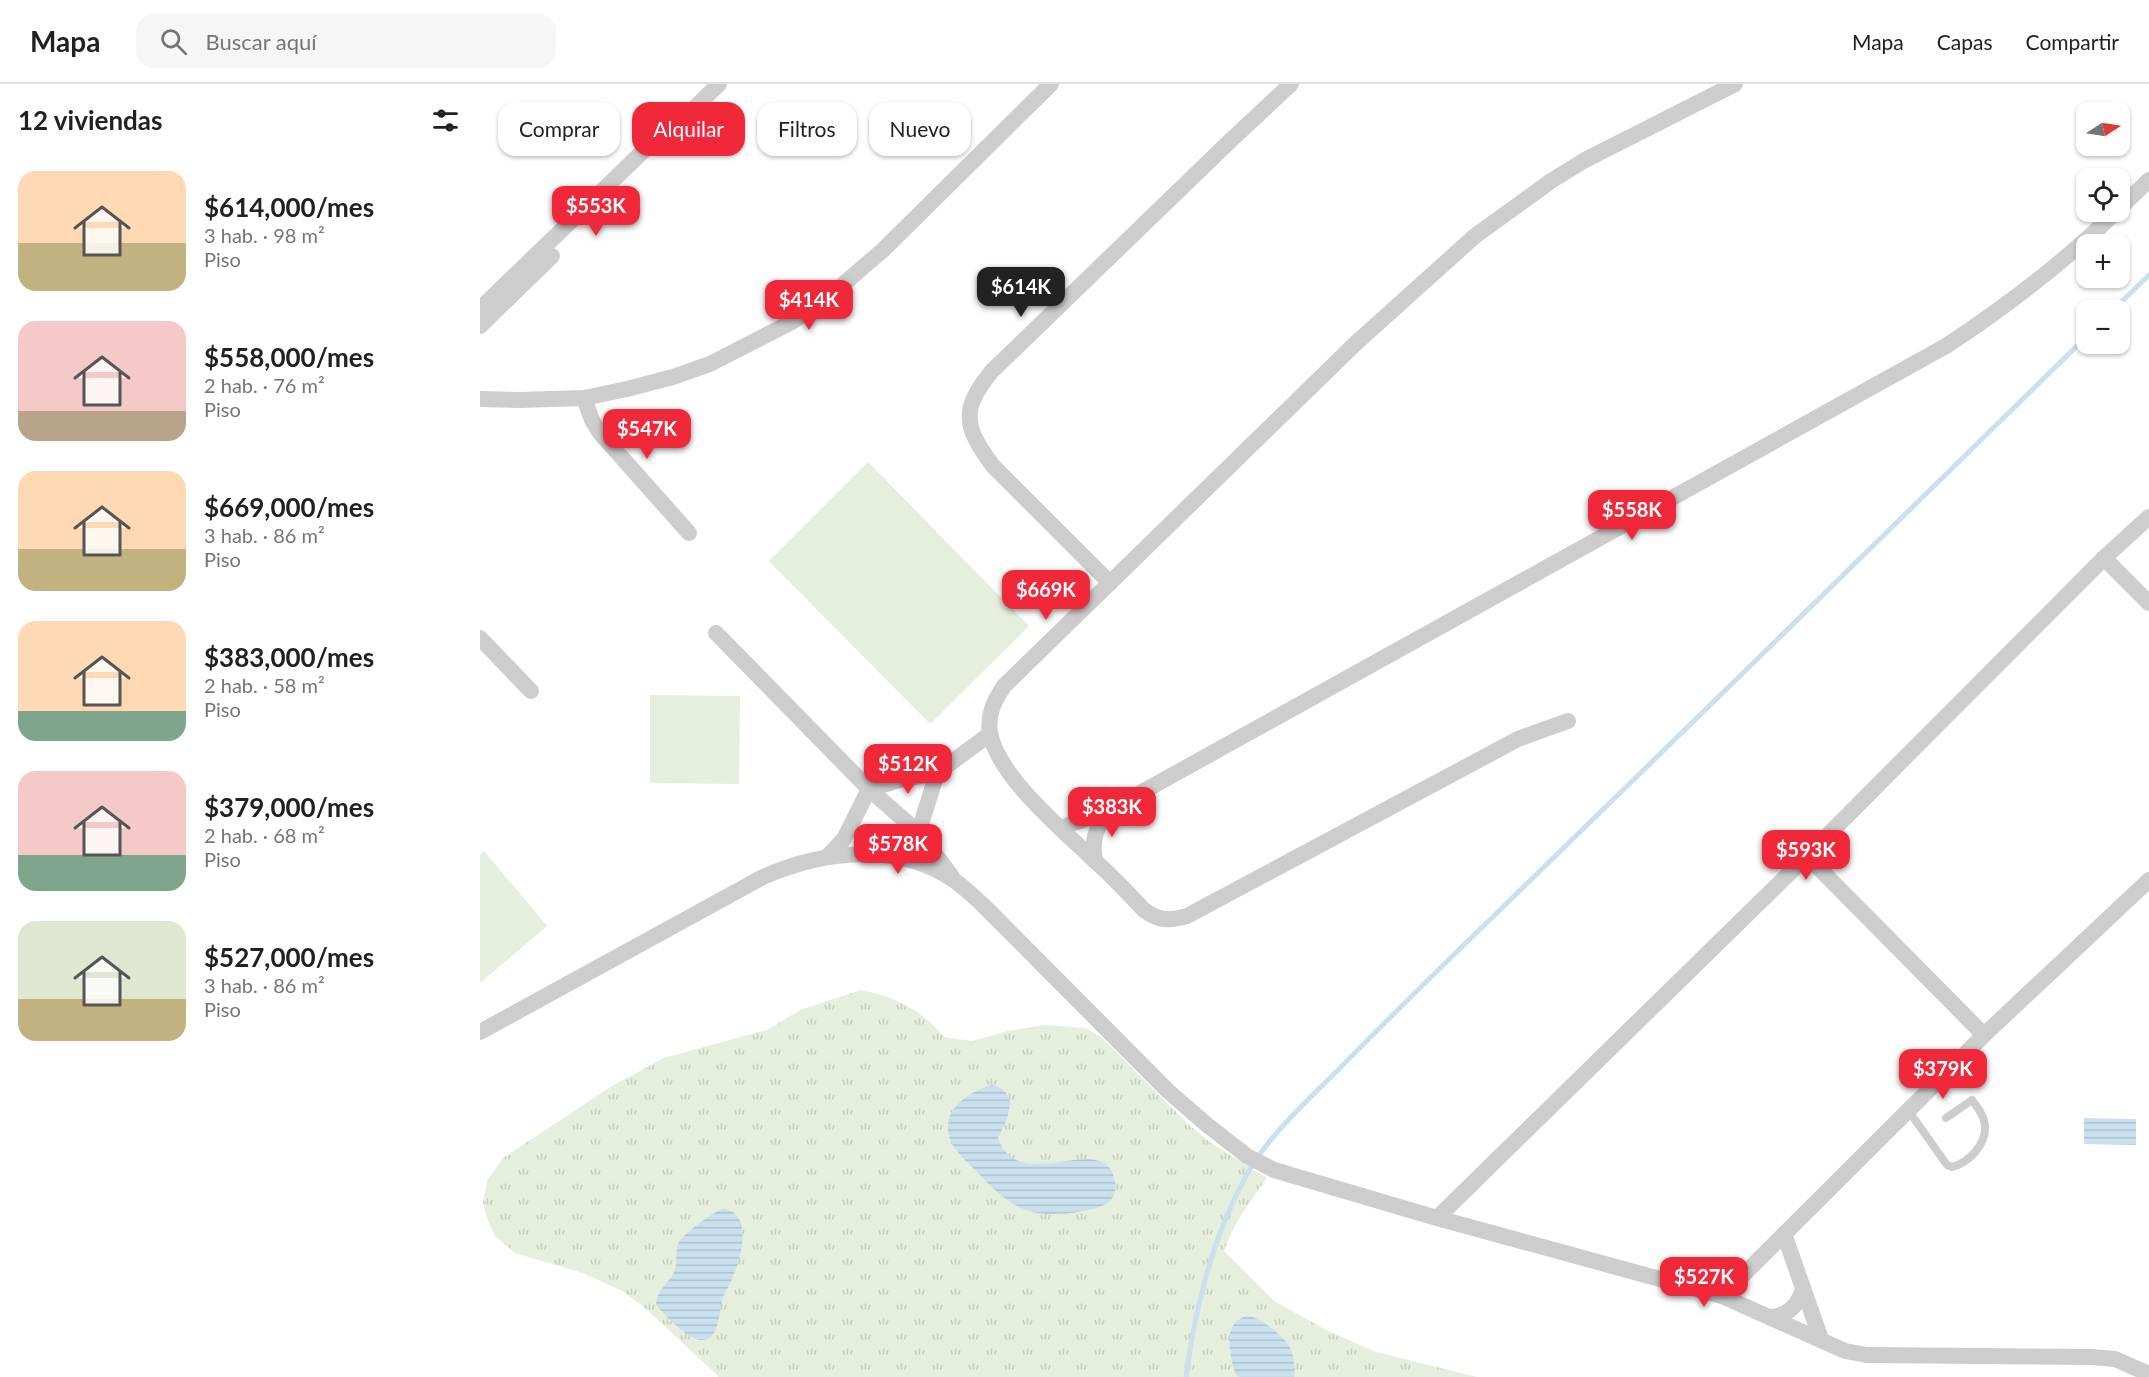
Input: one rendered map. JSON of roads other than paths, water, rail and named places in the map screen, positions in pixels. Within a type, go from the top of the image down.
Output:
[{"type":"street","points":[[480,309],[544,256],[672,138],[678,124],[719,84]]},
{"type":"street","points":[[480,399],[584,398],[673,377],[710,364],[779,329],[825,300],[884,250],[1052,84]]},
{"type":"street","points":[[1110,583],[993,466],[981,450],[970,421],[970,406],[975,391],[992,371],[1291,84]]},
{"type":"street","points":[[1568,721],[1518,739],[1197,910],[1174,920],[1161,920],[1144,910],[1060,828],[1011,774],[1002,762],[990,734],[989,718],[993,703],[1004,686],[1356,343],[1475,236],[1551,181],[1586,160],[1735,84]]},
{"type":"street","points":[[2130,198],[2149,180]]},
{"type":"street","points":[[1060,828],[1106,812],[1946,346],[2041,278],[2105,222]]},
{"type":"street","points":[[480,326],[544,256]]},
{"type":"street","points":[[584,398],[592,420],[600,433],[689,533]]},
{"type":"street","points":[[1437,1218],[1808,856],[2104,558],[2149,517]]},
{"type":"street","points":[[2104,558],[2149,603]]},
{"type":"street","points":[[716,633],[869,789],[918,833],[955,881],[983,905],[1168,1091],[1247,1156],[1274,1170],[1437,1218],[1722,1296],[1845,1351],[1867,1355],[2091,1357],[2115,1359],[2149,1374]]},
{"type":"street","points":[[480,638],[531,691]]},
{"type":"street","points":[[827,857],[844,839],[869,789],[903,779],[937,773],[990,734]]},
{"type":"street","points":[[910,860],[937,773]]},
{"type":"street","points":[[1095,861],[1092,846],[1106,812]]},
{"type":"street","points":[[480,1032],[763,877],[800,863],[827,857],[873,855],[910,860],[955,881]]},
{"type":"street","points":[[1808,856],[1984,1035]]},
{"type":"street","points":[[1722,1296],[1984,1035],[2148,879]]},
{"type":"street","points":[[1784,1234],[1821,1339]]},
{"type":"street","points":[[1772,1317],[1784,1314],[1791,1309],[1801,1298],[1803,1288]]},
{"type":"lane","points":[[1908,1110],[1947,1165],[1952,1167],[1965,1161],[1981,1143],[1985,1131],[1984,1123],[1972,1100],[1946,1118]]},
{"type":"water","points":[[992,1085],[1007,1094],[1009,1100],[1008,1115],[998,1138],[1008,1155],[1023,1162],[1041,1164],[1079,1159],[1095,1160],[1108,1166],[1115,1181],[1115,1192],[1111,1200],[1085,1211],[1042,1214],[1019,1207],[989,1185],[955,1149],[948,1128],[949,1119],[959,1103],[974,1092]]},
{"type":"water","points":[[2084,1118],[2136,1119],[2136,1145],[2084,1144]]},
{"type":"water","points":[[723,1209],[738,1217],[741,1225],[742,1245],[734,1275],[723,1297],[716,1329],[713,1335],[703,1340],[691,1337],[656,1305],[661,1291],[674,1272],[678,1244],[698,1224]]},
{"type":"water","points":[[1248,1316],[1278,1333],[1287,1344],[1293,1358],[1294,1377],[1239,1377],[1235,1373],[1230,1348],[1231,1331],[1239,1319]]},
{"type":"waterway","points":[[2123,300],[2149,275]]},
{"type":"waterway","points":[[1186,1377],[1194,1325],[1214,1249],[1246,1176],[1277,1133],[1300,1107],[1420,988],[2076,347]]}]
